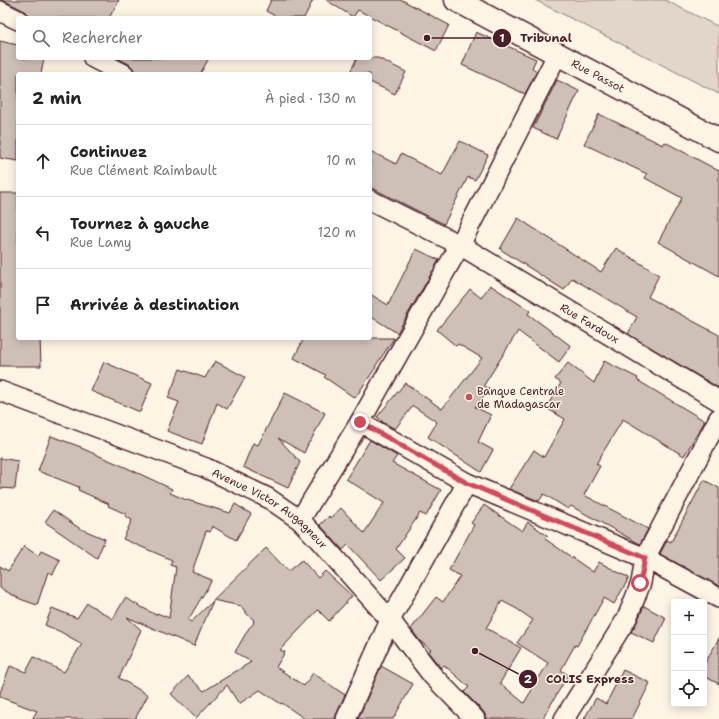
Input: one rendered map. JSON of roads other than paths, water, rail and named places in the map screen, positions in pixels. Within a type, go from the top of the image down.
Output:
[{"type":"main road","name":"Rue Passot","points":[[456,0],[719,140]]},
{"type":"street","points":[[0,11],[16,19]]},
{"type":"street","points":[[300,520],[360,422],[460,245],[558,53]]},
{"type":"street","points":[[96,60],[120,72]]},
{"type":"street","name":"Rue Fardoux","points":[[372,201],[460,245],[719,401]]},
{"type":"street","name":"Avenue Victor Augagneur","points":[[0,391],[206,468],[268,498],[300,520],[318,538],[390,620],[432,675],[475,719]]},
{"type":"street","points":[[564,719],[627,618],[640,583],[645,558],[719,418]]},
{"type":"street","points":[[360,422],[467,483],[645,558],[719,598]]},
{"type":"street","points":[[346,719],[390,620],[467,483]]},
{"type":"place","name":"Tribunal","points":[[427,38]]},
{"type":"place","name":"Banque Centrale de Madagascar","points":[[469,397]]},
{"type":"place","name":"COLIS Express","points":[[475,651]]}]
